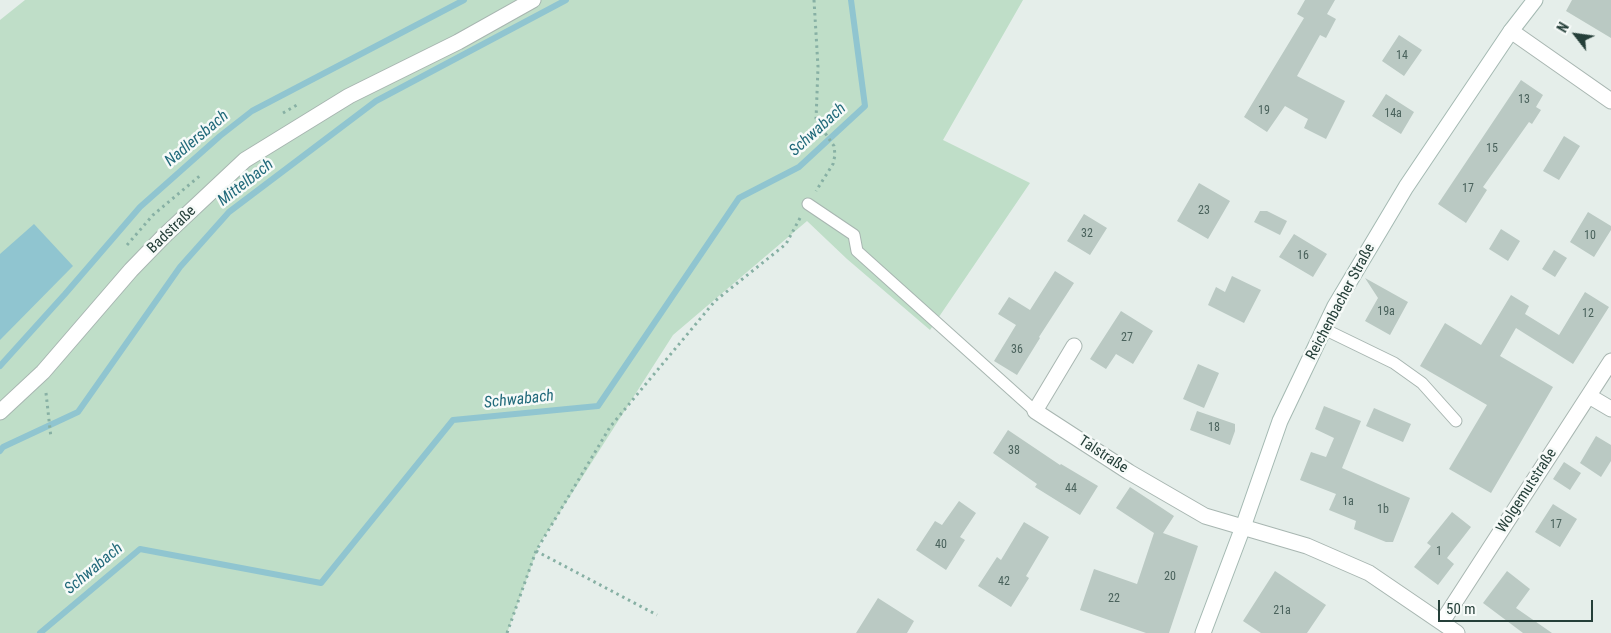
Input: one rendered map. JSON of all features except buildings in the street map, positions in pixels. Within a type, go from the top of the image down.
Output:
[{"type":"street","name":"Badstraße","points":[[0,412],[43,372],[131,270],[164,236],[245,160],[349,96],[458,42],[533,0]]},
{"type":"street","name":"Reichenbacher Straße","points":[[1203,633],[1243,528],[1280,421],[1335,306],[1406,187],[1511,31],[1535,0]]},
{"type":"street","points":[[1511,31],[1611,101]]},
{"type":"street","points":[[1034,411],[1074,346]]},
{"type":"street","name":"Wolgemutstraße","points":[[1442,622],[1611,361]]},
{"type":"street","points":[[1589,396],[1611,409]]},
{"type":"street","name":"Talstraße","points":[[1034,411],[1129,472],[1205,516],[1307,546],[1369,573],[1457,633]]},
{"type":"lane","points":[[808,204],[854,235],[856,252],[1034,411]]},
{"type":"lane","points":[[1324,329],[1394,363],[1422,383],[1456,421]]},
{"type":"path","points":[[507,633],[536,551],[610,427],[715,301],[786,244],[832,164],[835,155],[834,146],[816,120],[818,67],[814,0]]},
{"type":"path","points":[[48,411],[51,438]]},
{"type":"path","points":[[536,551],[657,615]]},
{"type":"green space","points":[[25,0],[1023,0],[943,140],[1030,183],[930,330],[847,259],[807,221],[673,335],[539,545],[507,633],[0,633],[0,20]]},
{"type":"water","points":[[34,224],[73,266],[0,340],[0,254]]},
{"type":"waterway","name":"Nadlersbach","points":[[0,366],[140,207],[220,136],[252,111],[464,0]]},
{"type":"waterway","name":"Mittelbach","points":[[0,451],[3,447],[78,412],[180,267],[229,212],[376,101],[566,0]]},
{"type":"waterway","name":"Schwabach","points":[[40,633],[140,549],[321,583],[453,420],[598,406],[739,198],[799,167],[865,106],[851,0]]}]
